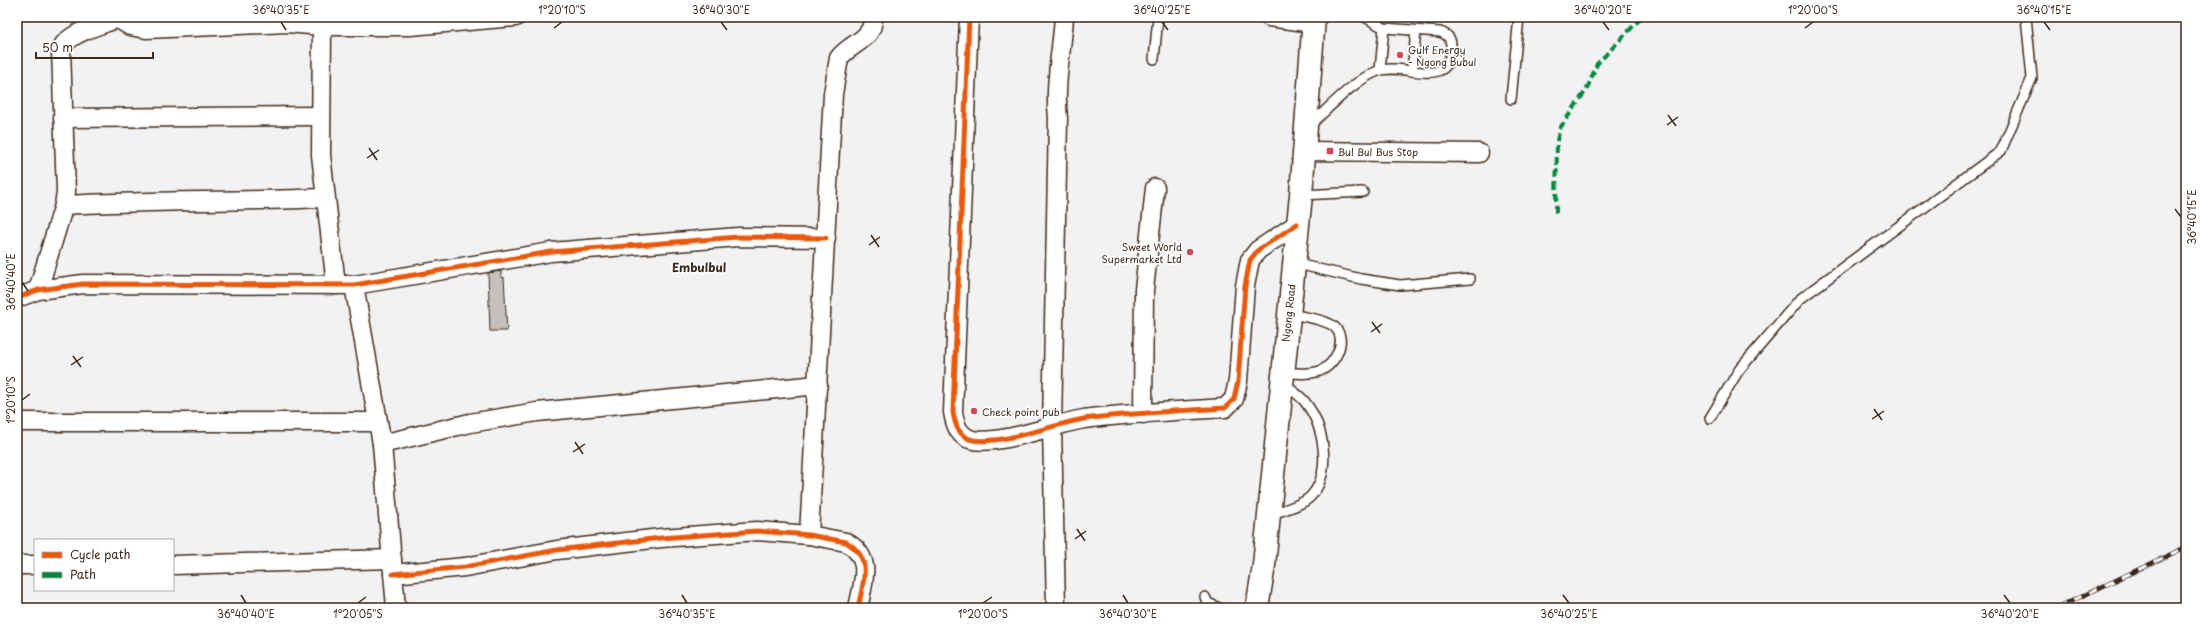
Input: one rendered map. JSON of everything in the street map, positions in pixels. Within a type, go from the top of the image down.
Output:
[{"type":"main road","name":"Ngong Road","points":[[1256,608],[1264,565],[1267,516],[1287,314],[1301,195],[1313,20]]},
{"type":"street","points":[[38,290],[64,205],[66,179],[62,46],[73,36],[116,18],[130,26],[146,29],[287,23],[322,26],[410,26],[516,17]]},
{"type":"street","points":[[809,535],[833,104],[839,60],[842,54],[867,35],[872,24],[873,17]]},
{"type":"street","points":[[968,17],[953,412],[957,427],[966,437],[974,440],[1014,436],[1084,419],[1224,408],[1234,399],[1238,381],[1245,286],[1250,260],[1258,250],[1297,224]]},
{"type":"street","points":[[1056,608],[1052,427],[1058,118],[1055,94],[1059,78],[1064,17]]},
{"type":"street","points":[[1275,17],[1313,20]]},
{"type":"street","points":[[322,26],[320,116],[324,198],[329,221],[336,285]]},
{"type":"street","points":[[63,118],[320,116]]},
{"type":"street","points":[[1304,150],[1479,153]]},
{"type":"street","points":[[1143,414],[1144,290],[1155,188]]},
{"type":"street","points":[[64,205],[145,201],[252,201],[324,198]]},
{"type":"street","points":[[17,298],[38,290],[89,284],[354,285],[551,252],[738,237],[826,238]]},
{"type":"street","points":[[354,285],[382,444],[396,608]]},
{"type":"street","points":[[382,444],[470,423],[537,412],[818,385]]},
{"type":"street","points":[[17,422],[378,422]]},
{"type":"street","points":[[174,565],[465,567],[557,550],[660,538],[764,530],[809,535],[846,542],[860,554],[865,571],[858,608]]},
{"type":"street","points":[[17,565],[34,565]]},
{"type":"lane","points":[[1154,59],[1158,17]]},
{"type":"lane","points":[[1306,128],[1361,81],[1380,70],[1434,72],[1444,69],[1449,63],[1451,43],[1447,35],[1440,32],[1384,28],[1365,17]]},
{"type":"lane","points":[[1511,99],[1519,17]]},
{"type":"lane","points":[[1710,418],[1739,370],[1800,299],[2001,150],[2032,78],[2026,17]]},
{"type":"lane","points":[[1380,70],[1384,28]]},
{"type":"lane","points":[[1412,71],[1416,30]]},
{"type":"lane","points":[[1301,195],[1363,192]]},
{"type":"lane","points":[[1293,263],[1361,279],[1400,285],[1470,279]]},
{"type":"lane","points":[[1281,376],[1307,374],[1320,371],[1332,362],[1339,351],[1340,339],[1337,330],[1331,325],[1287,314]]},
{"type":"lane","points":[[1267,516],[1309,498],[1316,487],[1322,470],[1322,439],[1317,421],[1305,402],[1281,376]]},
{"type":"lane","points":[[1205,596],[1208,603],[1219,608]]},
{"type":"building","points":[[501,271],[501,278],[504,277],[507,331],[490,331],[488,273]]},
{"type":"railway","points":[[2057,608],[2186,547]]},
{"type":"marked path","points":[[1556,213],[1557,141],[1560,128],[1587,89],[1597,64],[1642,17]]},
{"type":"cycle path","points":[[969,17],[953,412],[958,430],[964,436],[973,440],[998,440],[1084,419],[1225,408],[1234,399],[1238,381],[1245,286],[1250,260],[1258,250],[1297,224]]},
{"type":"cycle path","points":[[17,298],[38,290],[83,284],[354,285],[551,252],[738,237],[826,238]]},
{"type":"cycle path","points":[[393,574],[465,567],[557,550],[661,538],[757,531],[809,535],[846,542],[855,548],[860,555],[864,571],[864,580],[858,608]]},
{"type":"place","name":"Gulf Energy - Ngong Bubul","points":[[1400,55]]},
{"type":"place","name":"Bul Bul Bus Stop","points":[[1330,151]]},
{"type":"place","name":"Sweet World Supermarket Ltd","points":[[1190,252]]},
{"type":"place","name":"Check point pub","points":[[974,411]]},
{"type":"district","name":"Embulbul","points":[[699,267]]}]
